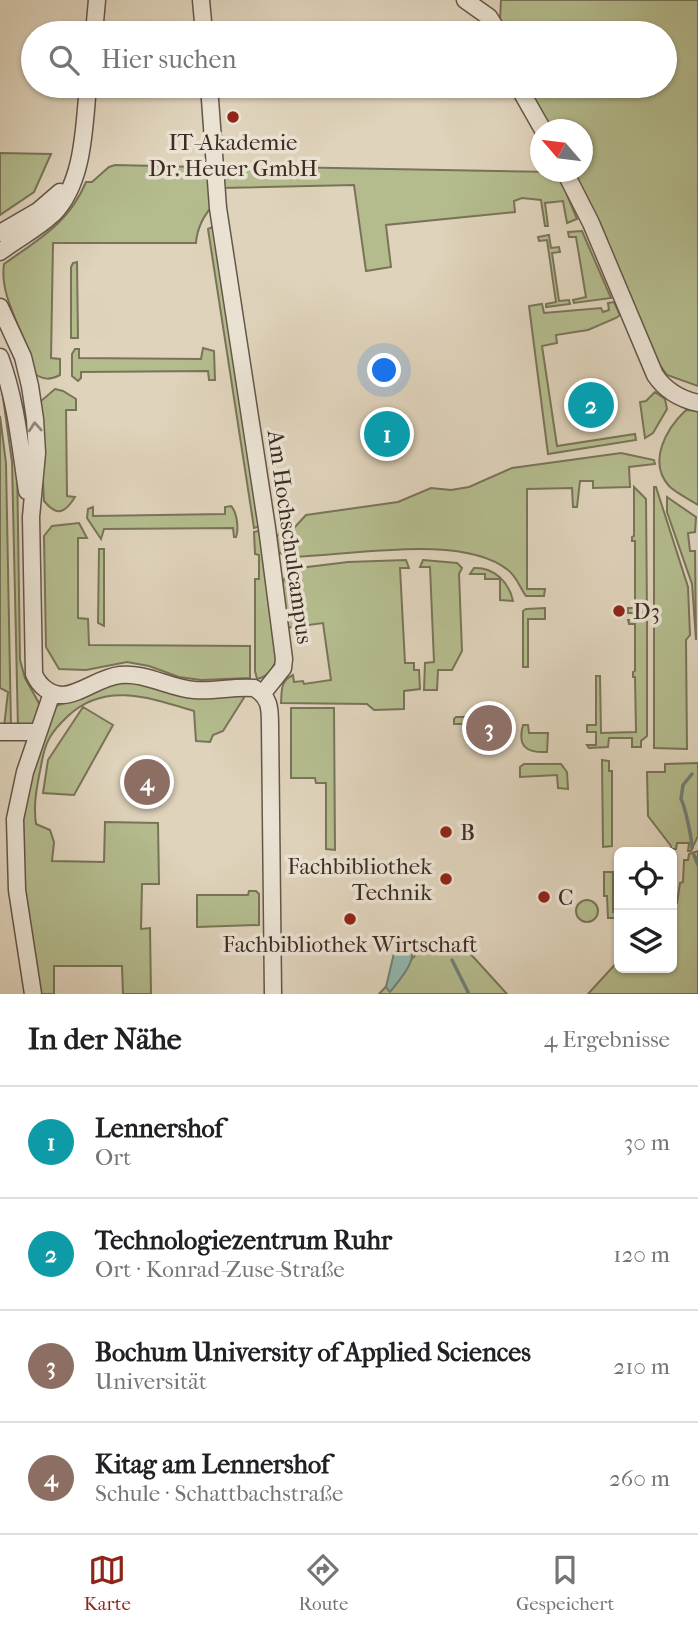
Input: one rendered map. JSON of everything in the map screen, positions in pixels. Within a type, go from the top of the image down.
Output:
[{"type":"street","points":[[95,21],[97,0]]},
{"type":"street","points":[[201,0],[203,21]]},
{"type":"street","points":[[465,0],[492,21]]},
{"type":"street","points":[[0,253],[52,215],[63,202],[82,142],[87,98]]},
{"type":"street","name":"Am Hochschulcampus","points":[[210,98],[218,208],[267,528],[284,659],[283,668],[263,693]]},
{"type":"street","points":[[525,98],[536,119]]},
{"type":"street","points":[[0,233],[56,197],[73,176]]},
{"type":"street","points":[[570,182],[591,223],[655,375],[670,391],[690,401]]},
{"type":"street","points":[[0,307],[23,357],[30,386],[37,453],[31,517],[33,666],[37,681],[52,693],[64,695],[91,683],[120,675],[149,678],[192,690],[250,687],[263,693],[268,700],[273,994]]},
{"type":"street","points":[[0,357],[10,382],[31,517]]},
{"type":"street","points":[[33,994],[17,890],[15,819],[25,772],[52,693]]},
{"type":"street","points":[[0,733],[38,732]]},
{"type":"green space","points":[[501,0],[698,0],[698,386],[667,375],[657,361],[576,182],[593,182],[593,119],[543,119],[532,98],[677,98],[677,21],[501,21]]},
{"type":"green space","points":[[0,153],[51,154],[34,192],[0,215]]},
{"type":"green space","points":[[115,165],[199,167],[199,176],[210,180],[214,204],[202,222],[196,243],[53,243],[51,358],[60,359],[60,375],[41,377],[33,370],[9,303],[4,284],[4,264],[41,238],[62,219],[71,209],[86,182],[92,182]]},
{"type":"green space","points":[[222,166],[530,172],[530,182],[562,182],[577,219],[567,223],[563,201],[545,203],[548,226],[545,226],[541,200],[522,198],[514,201],[515,212],[386,225],[391,267],[366,271],[354,185],[222,188]]},
{"type":"green space","points":[[216,228],[261,526],[254,528],[208,229]]},
{"type":"green space","points":[[582,231],[611,298],[574,303],[573,300],[586,297],[576,237],[569,237],[568,232]]},
{"type":"green space","points":[[549,235],[551,248],[559,247],[560,252],[552,253],[559,301],[569,300],[570,304],[546,307],[546,304],[556,302],[547,240],[539,241],[538,237]]},
{"type":"green space","points":[[77,262],[78,338],[71,338],[71,267]]},
{"type":"green space","points":[[614,302],[620,315],[616,318],[588,330],[556,335],[557,343],[542,346],[557,446],[635,434],[636,440],[548,454],[529,306],[542,304],[544,313],[601,308],[603,312],[609,310],[608,303]]},
{"type":"green space","points":[[203,348],[214,351],[215,380],[209,380],[208,371],[81,372],[78,381],[72,376],[72,354],[75,349],[79,349],[79,358],[201,359]]},
{"type":"green space","points":[[0,376],[17,461],[20,660],[25,678],[40,705],[35,724],[18,728],[12,462]]},
{"type":"green space","points":[[55,389],[76,399],[76,410],[66,410],[67,496],[75,497],[68,507],[61,511],[53,509],[44,501],[39,409],[41,401]]},
{"type":"green space","points":[[655,392],[665,399],[667,409],[653,433],[645,438],[640,402],[646,401]]},
{"type":"green space","points":[[686,410],[698,411],[698,505],[669,486],[660,466],[666,435]]},
{"type":"green space","points":[[0,416],[6,463],[11,727],[4,727],[8,692],[0,688]]},
{"type":"green space","points":[[621,453],[654,460],[655,464],[629,467],[630,487],[593,488],[593,481],[580,481],[577,507],[573,507],[572,488],[527,489],[527,589],[545,589],[544,596],[526,596],[508,570],[487,559],[462,552],[401,549],[288,557],[278,552],[274,540],[281,532],[293,529],[306,515],[398,502],[431,488],[451,490],[469,487],[512,468]]},
{"type":"green space","points":[[634,487],[646,499],[647,613],[628,613],[628,608],[635,608],[635,541],[632,541]]},
{"type":"green space","points":[[654,487],[688,587],[690,635],[686,640],[687,749],[654,748]]},
{"type":"green space","points":[[667,497],[696,517],[695,532],[688,533],[690,551],[695,551],[696,640],[692,584],[667,512]]},
{"type":"green space","points":[[231,506],[237,521],[236,537],[233,528],[104,529],[101,539],[87,518],[88,509],[93,507],[93,516],[225,514],[225,507]]},
{"type":"green space","points":[[79,523],[87,538],[78,538],[78,618],[88,619],[89,645],[250,646],[250,678],[201,680],[179,677],[149,666],[127,662],[86,670],[59,669],[46,647],[44,536],[52,526]]},
{"type":"green space","points":[[262,530],[278,655],[271,670],[257,679],[255,579],[259,579],[259,555],[255,554],[254,532]]},
{"type":"green space","points":[[99,549],[104,549],[104,626],[98,623]]},
{"type":"green space","points":[[406,560],[409,568],[400,568],[405,663],[414,663],[414,670],[419,670],[420,689],[404,691],[404,709],[374,710],[367,704],[281,703],[284,683],[293,675],[294,682],[303,681],[304,684],[331,680],[323,623],[286,628],[281,590],[282,583],[291,569],[348,562]]},
{"type":"green space","points":[[423,560],[457,563],[462,568],[459,574],[462,651],[452,670],[438,670],[437,690],[424,690],[425,663],[434,662],[430,567],[420,567]]},
{"type":"green space","points":[[474,568],[488,570],[500,577],[513,601],[500,600],[500,579],[485,579],[485,574],[470,574]]},
{"type":"green space","points":[[545,608],[545,619],[528,619],[528,667],[523,667],[523,611]]},
{"type":"green space","points":[[628,620],[647,620],[647,736],[641,741],[641,747],[632,747],[632,738],[609,738],[608,747],[589,748],[587,745],[596,745],[596,732],[587,732],[587,725],[596,725],[596,676],[600,676],[601,733],[636,732],[633,677],[635,624],[629,624]]},
{"type":"green space","points":[[118,682],[245,696],[223,731],[213,735],[210,742],[196,741],[194,711],[161,701],[129,696],[97,699],[82,705],[53,733],[43,758],[35,809],[36,824],[50,830],[54,842],[52,861],[104,862],[105,822],[158,823],[159,884],[142,884],[141,929],[150,928],[151,994],[123,994],[122,966],[54,966],[54,994],[38,994],[26,908],[21,843],[29,779],[51,711],[56,706]]},
{"type":"green space","points":[[83,707],[113,725],[74,795],[43,793],[48,760]]},
{"type":"green space","points":[[291,708],[334,708],[335,850],[326,849],[326,783],[316,783],[315,778],[291,778]]},
{"type":"green space","points":[[456,717],[502,717],[508,724],[508,736],[499,736],[499,724],[454,724]]},
{"type":"green space","points":[[523,725],[528,725],[529,733],[548,733],[547,752],[525,747],[521,739]]},
{"type":"green space","points":[[602,760],[609,761],[609,771],[612,771],[612,846],[603,847]]},
{"type":"green space","points":[[698,763],[698,836],[691,851],[688,851],[689,843],[677,843],[676,847],[671,847],[648,816],[647,772],[665,772],[665,764]]},
{"type":"green space","points":[[524,764],[561,764],[567,772],[568,789],[558,788],[557,775],[520,777],[520,767]]},
{"type":"green space","points":[[698,851],[698,994],[588,994],[614,965],[614,973],[677,973],[677,903],[680,883],[683,882],[684,860],[688,860],[689,854]]},
{"type":"green space","points":[[604,872],[613,872],[614,918],[608,918],[607,896],[604,896]]},
{"type":"green space","points":[[249,891],[259,894],[259,925],[197,927],[197,895],[248,895]]},
{"type":"green space","points":[[587,900],[595,903],[598,911],[595,919],[587,922],[579,919],[576,911],[579,903]]},
{"type":"green space","points":[[423,947],[467,950],[507,994],[379,994]]},
{"type":"water","points":[[407,940],[411,947],[411,960],[390,992],[386,987],[394,953],[401,941]]},
{"type":"waterway","points":[[692,774],[683,785],[681,799],[692,848]]},
{"type":"waterway","points":[[694,855],[698,865]]},
{"type":"waterway","points":[[452,960],[469,994]]},
{"type":"place","name":"IT-Akademie Dr. Heuer GmbH","points":[[233,117]]},
{"type":"place","name":"Technologiezentrum Ruhr","points":[[591,405]]},
{"type":"place","name":"Lennershof","points":[[387,434]]},
{"type":"place","name":"D3","points":[[619,611]]},
{"type":"place","name":"Bochum University of Applied Sciences","points":[[489,728]]},
{"type":"place","name":"Kitag am Lennershof","points":[[147,782]]},
{"type":"place","name":"B","points":[[446,832]]},
{"type":"place","name":"Fachbibliothek Technik","points":[[446,879]]},
{"type":"place","name":"C","points":[[544,897]]},
{"type":"place","name":"Fachbibliothek Wirtschaft","points":[[350,919]]}]
